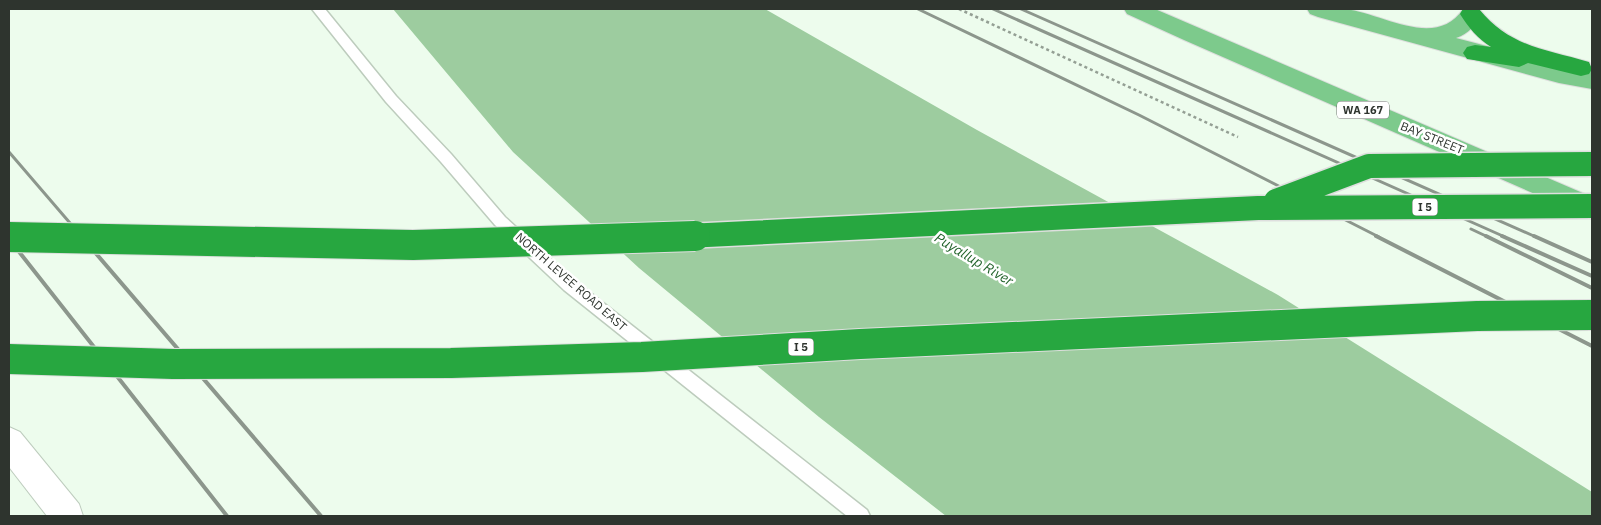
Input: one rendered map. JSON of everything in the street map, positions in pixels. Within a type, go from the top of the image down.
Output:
[{"type":"highway","points":[[1471,14],[1486,33],[1505,45],[1588,72]]},
{"type":"highway","points":[[1258,208],[1369,166],[1592,164]]},
{"type":"highway","name":"I 5","points":[[9,237],[413,245],[677,237],[1258,208],[1592,207]]},
{"type":"highway","name":"I 5","points":[[9,359],[173,364],[470,362],[642,357],[870,343],[1466,316],[1592,315]]},
{"type":"main road","name":"BAY STREET","points":[[1135,9],[1345,102],[1592,207]]},
{"type":"main road","points":[[1318,9],[1559,74],[1588,72]]},
{"type":"main road","points":[[1410,35],[1436,36],[1454,32],[1466,24],[1471,14]]},
{"type":"street","points":[[9,442],[67,516]]},
{"type":"lane","name":"NORTH LEVEE ROAD EAST","points":[[318,9],[392,99],[500,221],[569,284],[861,516]]},
{"type":"path","points":[[959,9],[1238,137]]},
{"type":"water","name":"Puyallup River","points":[[393,9],[765,9],[977,130],[1278,295],[1592,492],[1592,516],[946,516],[819,417],[639,268],[513,152]]},
{"type":"railway","points":[[918,9],[1139,115],[1379,237]]},
{"type":"railway","points":[[993,9],[1505,237]]},
{"type":"railway","points":[[1021,9],[1536,237]]},
{"type":"railway","points":[[9,152],[82,237]]},
{"type":"railway","points":[[1471,229],[1488,237]]},
{"type":"railway","points":[[81,236],[321,516]]},
{"type":"railway","points":[[1376,236],[1592,346]]},
{"type":"railway","points":[[1486,236],[1592,288]]},
{"type":"railway","points":[[1502,236],[1592,276]]},
{"type":"railway","points":[[1534,236],[1592,262]]},
{"type":"railway","points":[[9,239],[227,516]]}]
